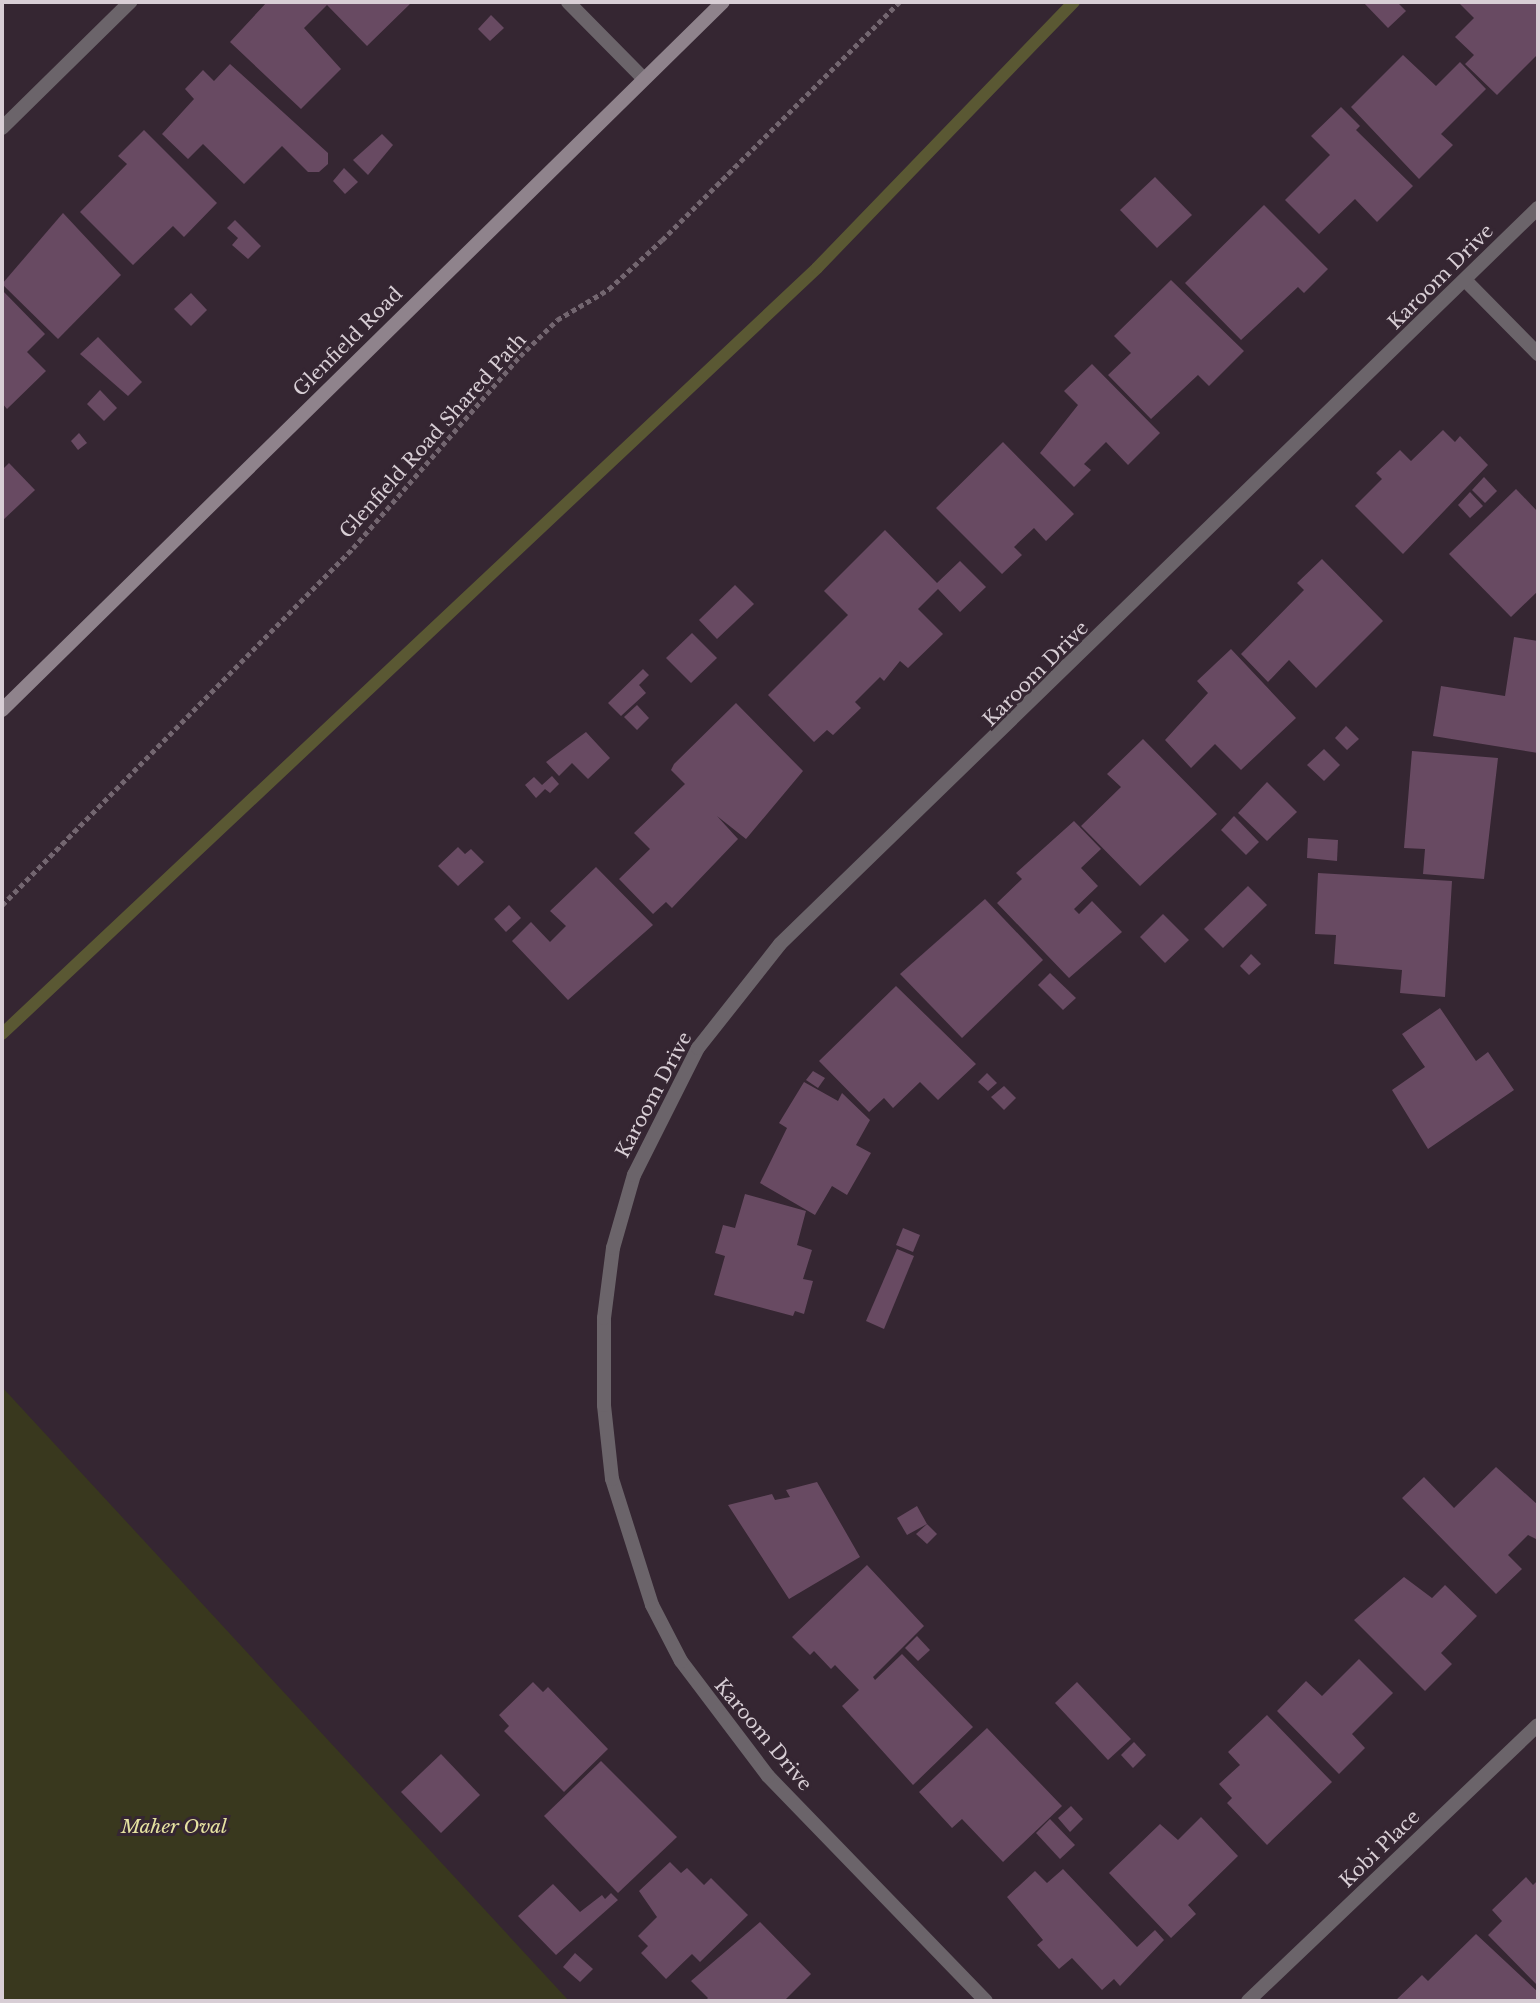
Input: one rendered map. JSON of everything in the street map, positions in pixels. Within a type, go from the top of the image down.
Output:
[{"type":"main road","name":"Glenfield Road","points":[[2,710],[723,2]]},
{"type":"street","points":[[2,128],[131,2]]},
{"type":"street","points":[[568,2],[643,78]]},
{"type":"street","name":"Karoom Drive","points":[[986,2001],[760,1767],[681,1661],[652,1605],[612,1479],[604,1405],[604,1318],[617,1236],[634,1175],[698,1048],[780,944],[1466,281],[1538,208]]},
{"type":"street","points":[[1466,281],[1538,355]]},
{"type":"street","name":"Kobi Place","points":[[1248,2001],[1538,1725]]},
{"type":"path","name":"Glenfield Road Shared Path","points":[[2,905],[353,548],[520,356],[557,320],[609,289],[662,240],[899,2]]},
{"type":"green space","name":"Maher Oval","points":[[2,1387],[569,2001],[2,2001]]},
{"type":"building","points":[[267,2],[412,2],[367,46],[327,5],[304,28],[341,69],[301,109],[230,42]]},
{"type":"building","points":[[1363,2],[1397,2],[1406,11],[1388,28]]},
{"type":"building","points":[[1458,2],[1538,2],[1538,54],[1497,95],[1465,64],[1474,55],[1455,37],[1474,18]]},
{"type":"building","points":[[491,15],[504,28],[490,41],[478,29]]},
{"type":"building","points":[[1403,55],[1436,86],[1460,62],[1486,89],[1441,134],[1453,145],[1419,179],[1351,107]]},
{"type":"building","points":[[230,64],[328,153],[328,164],[319,172],[308,172],[282,146],[244,184],[203,144],[188,159],[162,134],[194,99],[185,89],[203,70],[214,81]]},
{"type":"building","points":[[1341,107],[1360,126],[1356,130],[1413,186],[1377,222],[1355,199],[1319,234],[1285,200],[1330,155],[1311,136]]},
{"type":"building","points":[[144,130],[217,203],[184,237],[173,226],[133,265],[80,212],[127,164],[118,156]]},
{"type":"building","points":[[382,134],[393,145],[368,175],[353,160]]},
{"type":"building","points":[[344,168],[358,182],[345,194],[333,181]]},
{"type":"building","points":[[1155,177],[1192,215],[1157,248],[1120,210]]},
{"type":"building","points":[[1264,205],[1328,269],[1304,293],[1298,287],[1241,340],[1185,283]]},
{"type":"building","points":[[63,213],[121,275],[58,339],[2,284]]},
{"type":"building","points":[[235,220],[261,246],[248,259],[232,245],[238,238],[227,228]]},
{"type":"building","points":[[1171,280],[1244,351],[1209,386],[1198,375],[1151,419],[1108,375],[1131,353],[1114,336]]},
{"type":"building","points":[[2,290],[45,334],[27,352],[46,371],[7,409],[2,403]]},
{"type":"building","points":[[191,293],[207,310],[191,326],[174,309]]},
{"type":"building","points":[[98,337],[142,382],[128,396],[80,354]]},
{"type":"building","points":[[1092,364],[1160,433],[1128,465],[1106,442],[1084,464],[1091,470],[1074,487],[1040,453],[1078,405],[1064,391]]},
{"type":"building","points":[[100,390],[117,408],[104,421],[87,404]]},
{"type":"building","points":[[1443,430],[1455,442],[1460,436],[1488,465],[1403,554],[1355,506],[1382,479],[1376,473],[1400,450],[1411,461]]},
{"type":"building","points":[[79,433],[87,443],[78,450],[71,441]]},
{"type":"building","points":[[1003,442],[1074,514],[1046,541],[1034,528],[1014,547],[1022,555],[1002,574],[936,508]]},
{"type":"building","points":[[9,463],[35,490],[2,521],[2,470]]},
{"type":"building","points":[[1484,477],[1497,491],[1485,503],[1472,490]]},
{"type":"building","points":[[1516,489],[1538,512],[1538,591],[1511,617],[1449,554]]},
{"type":"building","points":[[1470,492],[1483,506],[1470,518],[1458,505]]},
{"type":"building","points":[[885,530],[937,583],[960,561],[986,587],[960,612],[938,589],[918,609],[943,634],[908,668],[900,661],[884,681],[880,677],[855,702],[861,708],[833,735],[827,730],[814,742],[768,695],[848,615],[824,591]]},
{"type":"building","points":[[1322,559],[1383,621],[1316,688],[1289,660],[1268,682],[1241,654],[1304,590],[1297,583]]},
{"type":"building","points":[[735,585],[754,604],[717,639],[699,620]]},
{"type":"building","points":[[692,633],[717,658],[691,683],[666,658]]},
{"type":"building","points":[[1514,637],[1538,641],[1538,753],[1433,736],[1441,686],[1505,696]]},
{"type":"building","points":[[1231,649],[1296,718],[1241,770],[1215,744],[1191,768],[1165,740],[1208,693],[1197,681]]},
{"type":"building","points":[[643,669],[649,675],[639,685],[646,693],[621,716],[608,703]]},
{"type":"building","points":[[736,703],[803,771],[746,839],[717,816],[738,839],[672,908],[666,902],[653,914],[619,879],[650,849],[634,833],[685,784],[671,770],[674,764]]},
{"type":"building","points":[[637,705],[649,718],[637,730],[624,717]]},
{"type":"building","points":[[1346,726],[1359,739],[1347,750],[1335,738]]},
{"type":"building","points":[[586,732],[610,758],[588,779],[572,763],[559,776],[546,762]]},
{"type":"building","points":[[1143,739],[1217,814],[1140,886],[1081,826],[1121,787],[1107,774]]},
{"type":"building","points":[[1324,749],[1340,765],[1324,781],[1307,765]]},
{"type":"building","points":[[1412,751],[1498,758],[1484,879],[1423,874],[1425,849],[1404,848]]},
{"type":"building","points":[[552,776],[559,784],[550,793],[545,789],[536,798],[525,785],[534,777],[542,785]]},
{"type":"building","points":[[1267,782],[1297,812],[1267,841],[1238,813]]},
{"type":"building","points":[[1234,816],[1259,842],[1246,855],[1221,830]]},
{"type":"building","points":[[1074,821],[1101,849],[1081,868],[1098,886],[1074,909],[1079,914],[1092,901],[1122,932],[1069,978],[997,903],[1022,879],[1016,873]]},
{"type":"building","points":[[1308,838],[1338,840],[1337,861],[1307,858]]},
{"type":"building","points":[[458,847],[465,854],[471,849],[484,862],[458,886],[438,866]]},
{"type":"building","points":[[596,867],[653,925],[568,1000],[512,941],[531,922],[550,942],[566,926],[550,911]]},
{"type":"building","points":[[1318,873],[1452,881],[1445,997],[1400,993],[1402,970],[1334,964],[1336,935],[1315,934]]},
{"type":"building","points":[[1248,886],[1267,905],[1223,948],[1204,929]]},
{"type":"building","points":[[985,899],[1043,960],[962,1038],[900,974]]},
{"type":"building","points":[[509,905],[521,918],[506,932],[494,919]]},
{"type":"building","points":[[1163,914],[1189,940],[1165,963],[1140,937]]},
{"type":"building","points":[[1251,954],[1261,964],[1249,975],[1240,966]]},
{"type":"building","points":[[1050,973],[1076,998],[1063,1010],[1038,985]]},
{"type":"building","points":[[896,986],[976,1064],[938,1100],[920,1082],[893,1108],[884,1098],[869,1112],[819,1061]]},
{"type":"building","points":[[1440,1008],[1476,1061],[1488,1052],[1514,1090],[1428,1149],[1392,1090],[1425,1067],[1402,1034]]},
{"type":"building","points":[[813,1071],[825,1078],[818,1088],[806,1080]]},
{"type":"building","points":[[987,1073],[997,1083],[988,1091],[978,1082]]},
{"type":"building","points":[[804,1082],[838,1101],[842,1093],[870,1120],[856,1145],[871,1153],[847,1195],[832,1186],[815,1215],[760,1183],[787,1128],[779,1123]]},
{"type":"building","points":[[1004,1086],[1016,1098],[1004,1110],[991,1097]]},
{"type":"building","points":[[745,1194],[806,1211],[797,1245],[812,1250],[803,1279],[813,1281],[804,1314],[795,1311],[793,1316],[714,1295],[725,1256],[715,1253],[723,1225],[735,1228]]},
{"type":"building","points":[[903,1228],[920,1235],[913,1252],[896,1245]]},
{"type":"building","points":[[897,1249],[914,1256],[884,1329],[866,1321]]},
{"type":"building","points":[[1496,1467],[1538,1505],[1538,1540],[1528,1535],[1508,1555],[1522,1569],[1496,1594],[1402,1498],[1424,1477],[1454,1508]]},
{"type":"building","points":[[817,1482],[860,1557],[789,1599],[728,1505],[772,1494],[775,1500],[790,1497],[786,1490]]},
{"type":"building","points":[[917,1506],[927,1524],[907,1535],[897,1518]]},
{"type":"building","points":[[927,1524],[937,1534],[927,1544],[916,1534]]},
{"type":"building","points":[[867,1565],[924,1626],[873,1677],[875,1680],[902,1654],[973,1727],[913,1785],[842,1706],[859,1690],[835,1665],[831,1669],[814,1651],[810,1655],[792,1637]]},
{"type":"building","points":[[1404,1577],[1432,1598],[1445,1585],[1477,1616],[1441,1653],[1452,1664],[1425,1691],[1354,1620]]},
{"type":"building","points":[[917,1636],[930,1650],[918,1661],[905,1648]]},
{"type":"building","points":[[1359,1659],[1393,1693],[1352,1734],[1365,1748],[1339,1774],[1277,1711],[1306,1681],[1322,1696]]},
{"type":"building","points":[[533,1682],[543,1692],[548,1687],[608,1749],[564,1792],[504,1731],[509,1726],[499,1715]]},
{"type":"building","points":[[1077,1682],[1131,1739],[1108,1760],[1055,1703]]},
{"type":"building","points":[[1267,1715],[1332,1782],[1267,1845],[1227,1803],[1232,1798],[1219,1784],[1240,1765],[1228,1752]]},
{"type":"building","points":[[987,1728],[1062,1806],[1003,1862],[962,1819],[952,1828],[919,1792]]},
{"type":"building","points":[[1134,1742],[1146,1755],[1133,1768],[1121,1755]]},
{"type":"building","points":[[441,1754],[480,1795],[441,1833],[401,1792]]},
{"type":"building","points":[[601,1761],[677,1837],[618,1893],[544,1816]]},
{"type":"building","points":[[1071,1806],[1083,1819],[1070,1832],[1058,1818]]},
{"type":"building","points":[[1201,1817],[1238,1856],[1188,1905],[1196,1914],[1171,1938],[1109,1873],[1160,1824],[1178,1840]]},
{"type":"building","points":[[1050,1819],[1075,1845],[1060,1859],[1036,1833]]},
{"type":"building","points":[[670,1862],[681,1873],[687,1868],[704,1885],[711,1878],[748,1915],[700,1962],[692,1954],[666,1979],[641,1953],[648,1946],[638,1936],[657,1917],[639,1891]]},
{"type":"building","points":[[1063,1869],[1137,1947],[1155,1930],[1164,1940],[1120,1986],[1114,1979],[1102,1990],[1072,1958],[1059,1969],[1037,1945],[1043,1940],[1007,1897],[1035,1871],[1047,1883]]},
{"type":"building","points":[[1526,1877],[1533,1885],[1538,1880],[1538,1986],[1488,1935],[1502,1921],[1492,1910]]},
{"type":"building","points":[[553,1884],[580,1912],[602,1895],[605,1899],[611,1893],[618,1900],[556,1955],[518,1916]]},
{"type":"building","points":[[760,1922],[811,1974],[784,2001],[705,2001],[708,1998],[691,1981]]},
{"type":"building","points":[[1476,1934],[1538,1992],[1538,2001],[1395,2001],[1422,1975],[1428,1981]]},
{"type":"building","points":[[575,1953],[593,1969],[580,1982],[563,1967]]},
{"type":"waterway","points":[[2,1034],[817,268],[1074,2]]}]
